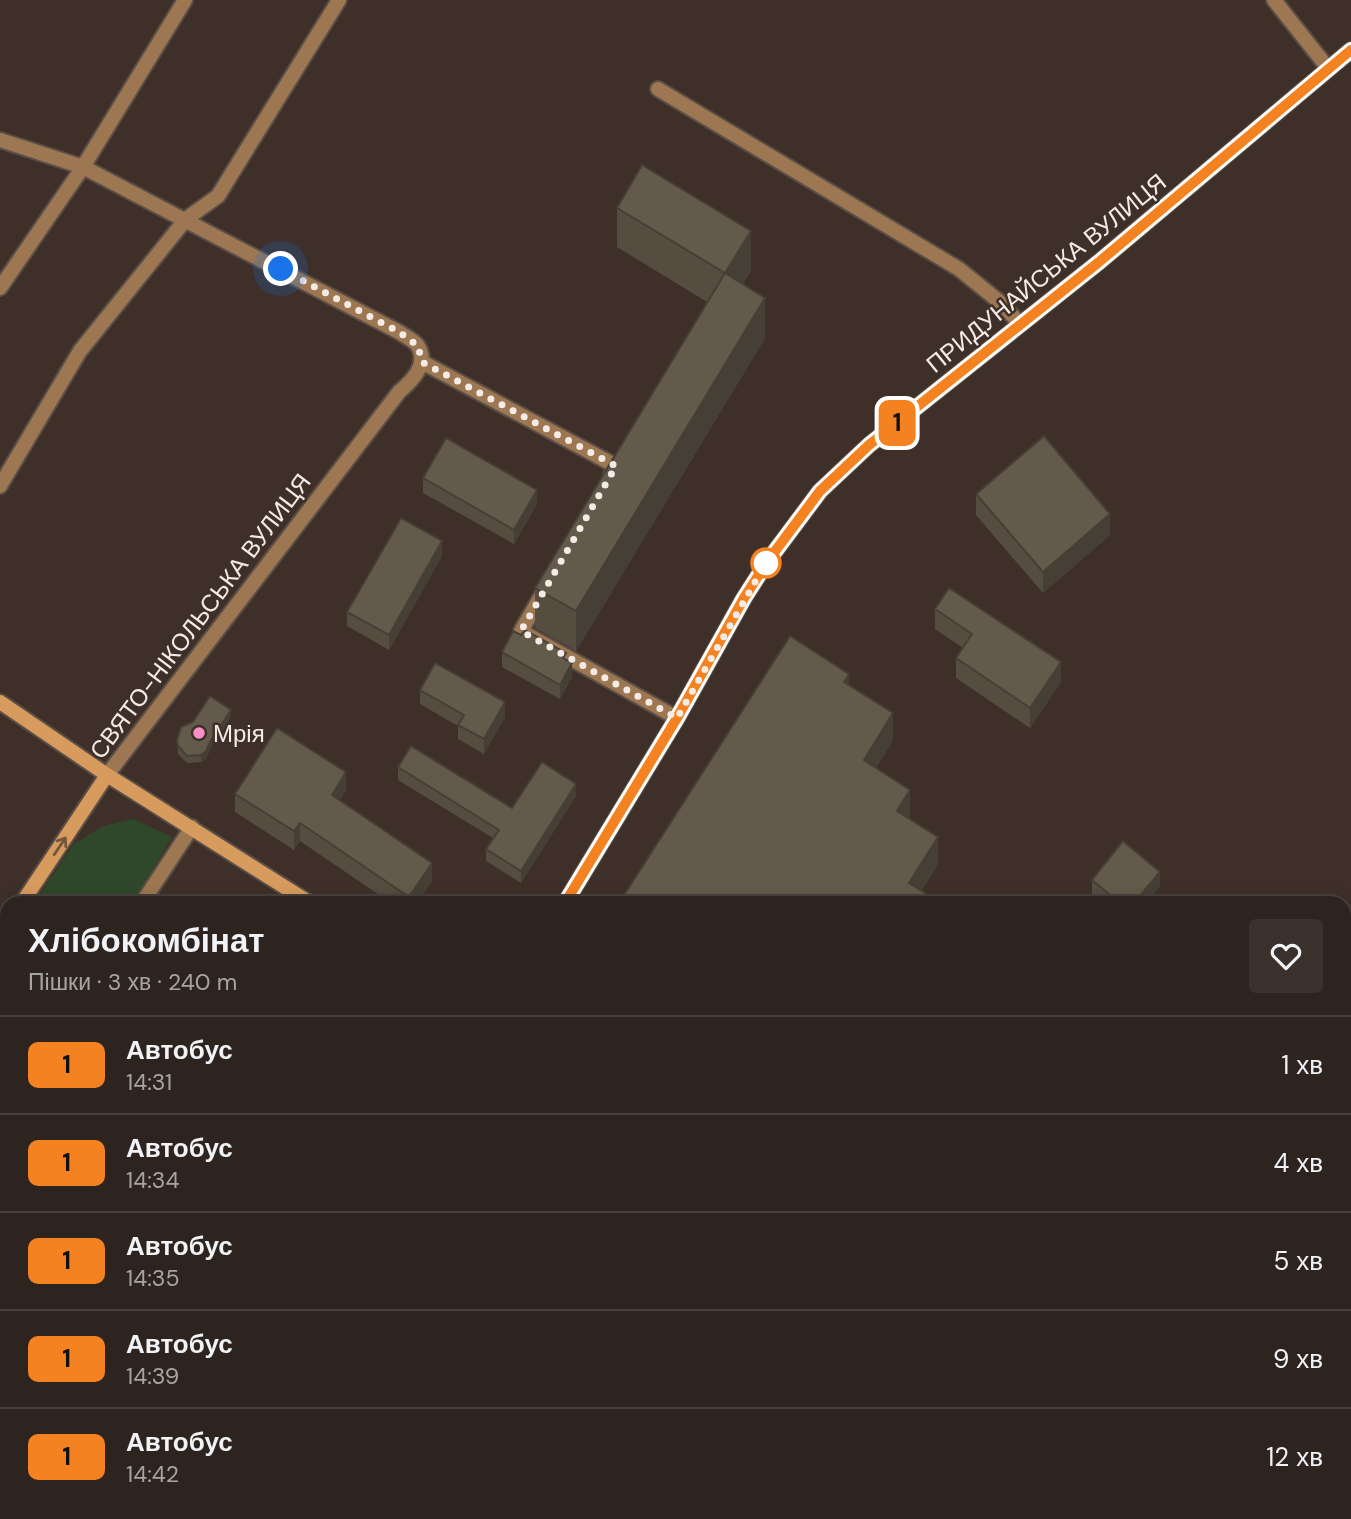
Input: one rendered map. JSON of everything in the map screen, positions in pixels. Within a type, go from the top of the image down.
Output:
[{"type":"main road","name":"ПРИДУНАЙСЬКА ВУЛИЦЯ","points":[[569,896],[767,562],[820,491],[869,445],[1099,262],[1351,50]]},
{"type":"main road","points":[[0,702],[107,775],[299,896]]},
{"type":"main road","name":"СВЯТО-НІКОЛЬСЬКА ВУЛИЦЯ","points":[[27,896],[107,775]]},
{"type":"street","points":[[0,288],[83,167],[185,0]]},
{"type":"street","points":[[0,486],[80,351],[187,219],[218,196],[339,0]]},
{"type":"street","points":[[1274,0],[1328,68]]},
{"type":"street","points":[[658,89],[959,269],[1001,303],[1020,324]]},
{"type":"street","points":[[0,139],[83,167],[399,332],[418,346],[422,362],[616,466],[603,490]]},
{"type":"street","name":"СВЯТО-НІКОЛЬСЬКА ВУЛИЦЯ","points":[[107,775],[400,391],[414,380],[422,362]]},
{"type":"street","points":[[548,584],[521,631],[677,718]]},
{"type":"street","points":[[147,896],[191,827]]},
{"type":"green space","points":[[133,819],[172,837],[137,896],[39,896],[74,844],[103,826]]},
{"type":"building","points":[[642,165],[751,231],[725,273],[617,208]]},
{"type":"building","points":[[725,273],[765,298],[576,611],[535,588]]},
{"type":"building","points":[[1044,436],[1110,514],[1043,572],[976,494]]},
{"type":"building","points":[[446,438],[537,490],[514,530],[423,478]]},
{"type":"building","points":[[401,518],[442,541],[389,635],[347,612]]},
{"type":"building","points":[[949,588],[1061,662],[1030,708],[956,658],[972,634],[935,609]]},
{"type":"building","points":[[525,630],[566,653],[563,658],[572,663],[560,685],[502,652],[513,631],[521,635]]},
{"type":"building","points":[[790,636],[849,674],[844,682],[893,713],[864,760],[910,790],[897,811],[938,837],[909,883],[930,896],[623,896]]},
{"type":"building","points":[[435,663],[505,702],[484,739],[458,725],[464,715],[420,690]]},
{"type":"building","name":"Мрія","points":[[210,696],[231,710],[206,751],[201,755],[187,756],[178,746],[181,727],[193,722]]},
{"type":"building","points":[[277,728],[346,772],[332,795],[432,863],[408,896],[300,823],[294,831],[235,794]]},
{"type":"building","points":[[411,746],[512,808],[542,762],[576,784],[521,871],[486,849],[499,830],[398,767]]},
{"type":"building","points":[[1123,841],[1160,872],[1140,896],[1111,896],[1092,880]]},
{"type":"bus line","name":"1","points":[[569,896],[677,718],[744,598],[820,491],[869,445],[1099,262],[1351,50]]},
{"type":"place","name":"Мрія","points":[[199,733]]},
{"type":"route","points":[[281,269],[399,332],[418,346],[422,362],[616,466],[521,631],[677,718],[766,563]]}]
